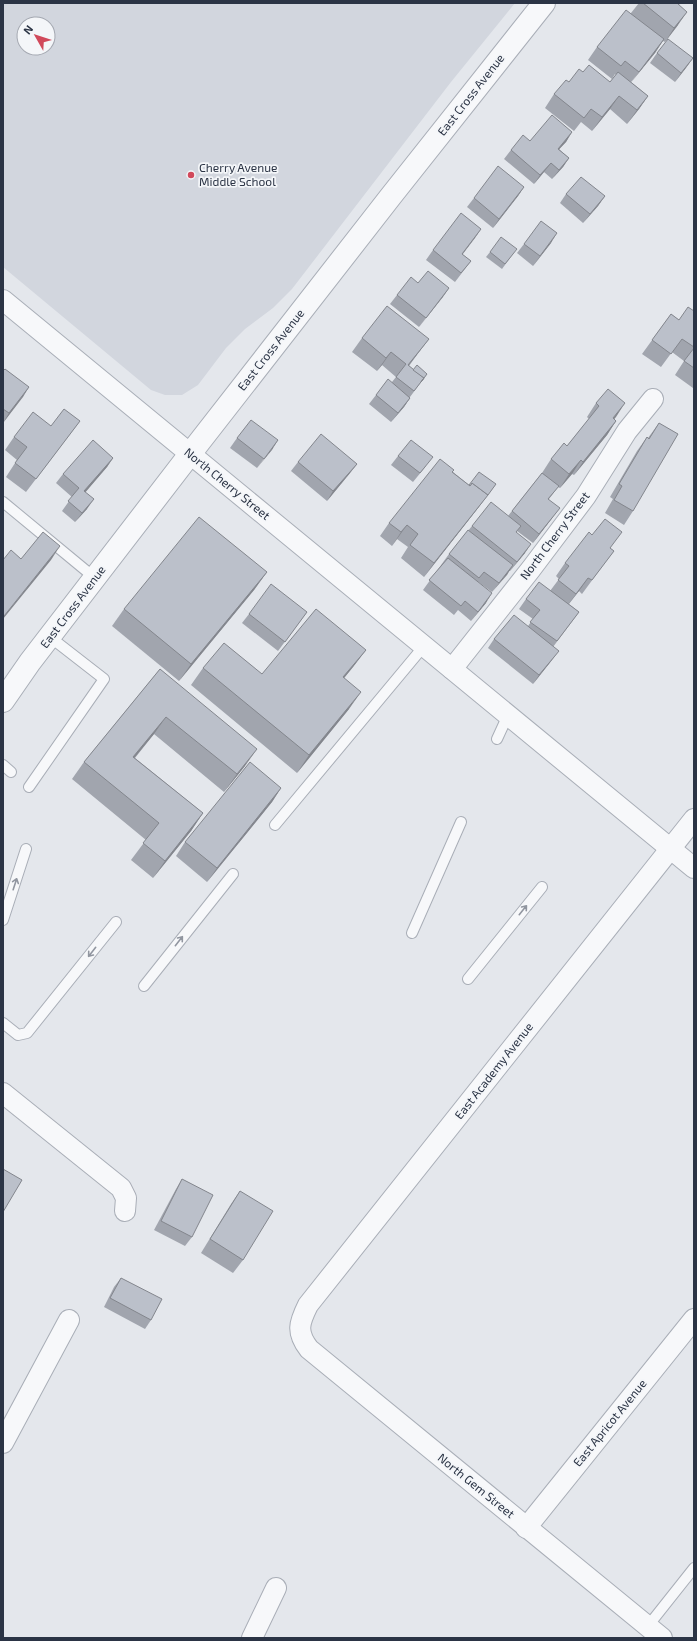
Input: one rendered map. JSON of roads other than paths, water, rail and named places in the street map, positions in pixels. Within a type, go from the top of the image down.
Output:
[{"type":"street","name":"East Cross Avenue","points":[[4,696],[391,196],[544,3]]},
{"type":"street","name":"North Cherry Street","points":[[3,300],[694,868]]},
{"type":"street","name":"North Cherry Street","points":[[452,669],[531,569],[586,496],[628,431],[653,399]]},
{"type":"street","name":"East Academy Avenue","points":[[300,1327],[308,1305],[694,819]]},
{"type":"street","points":[[3,1093],[121,1188],[126,1198],[125,1211]]},
{"type":"street","name":"East Apricot Avenue","points":[[526,1528],[694,1319]]},
{"type":"street","points":[[3,1442],[69,1320]]},
{"type":"street","name":"North Gem Street","points":[[300,1327],[302,1340],[309,1349],[655,1632]]},
{"type":"street","points":[[252,1638],[276,1588]]},
{"type":"lane","points":[[3,502],[95,578]]},
{"type":"lane","points":[[30,787],[104,679],[50,637]]},
{"type":"lane","points":[[275,825],[424,646]]},
{"type":"lane","points":[[497,739],[508,715]]},
{"type":"lane","points":[[412,933],[461,822]]},
{"type":"lane","points":[[3,920],[26,849]]},
{"type":"lane","points":[[144,986],[194,921],[233,874]]},
{"type":"lane","points":[[468,978],[542,887]]},
{"type":"lane","points":[[3,1023],[18,1035],[27,1033],[116,922]]},
{"type":"lane","points":[[655,1632],[694,1568]]},
{"type":"place","name":"Cherry Avenue Middle School","points":[[191,175]]}]
